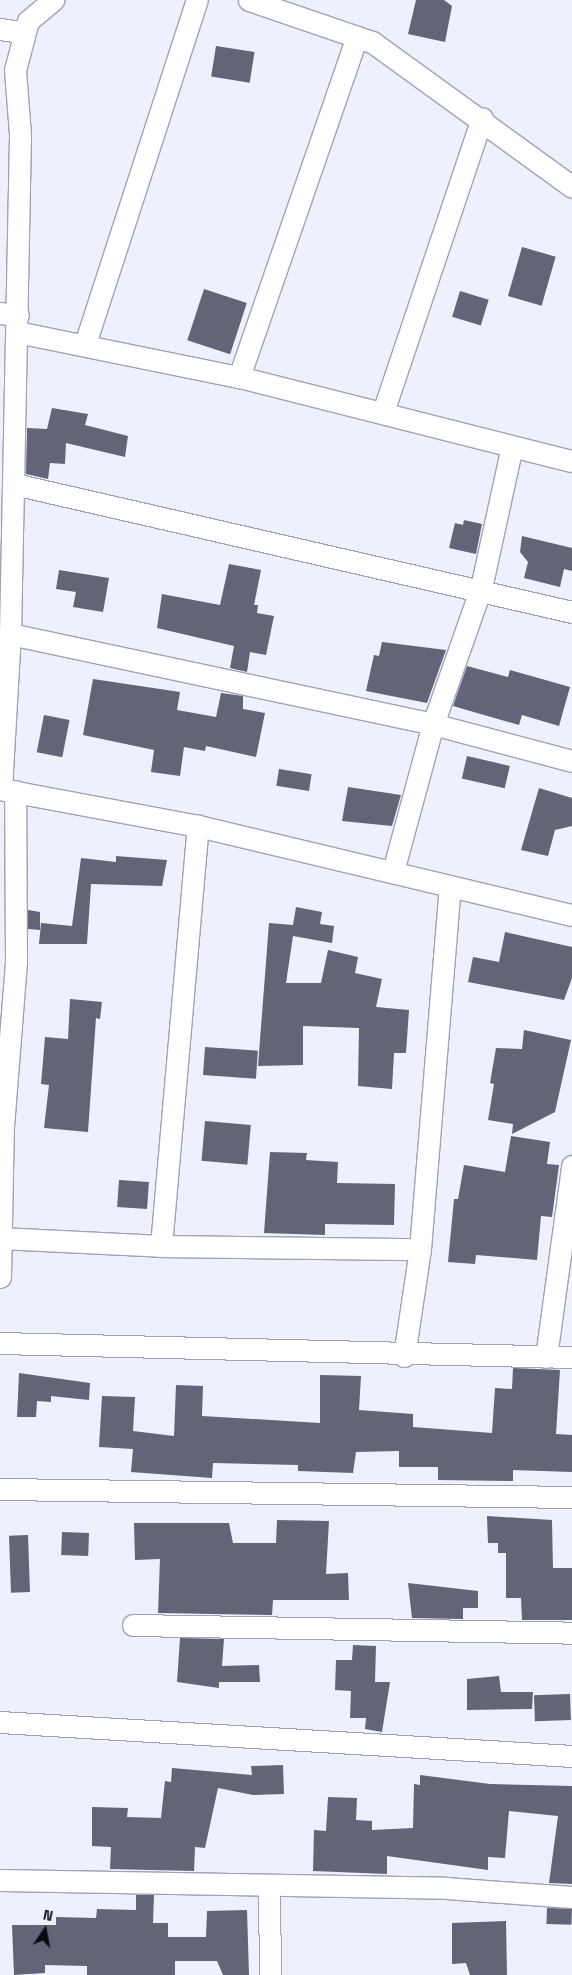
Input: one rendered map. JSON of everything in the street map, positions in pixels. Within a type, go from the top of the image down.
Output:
[{"type":"street","points":[[0,1277],[8,960],[5,790],[14,484],[12,320],[20,134],[15,70],[22,32],[54,0]]},
{"type":"street","points":[[84,344],[197,0]]},
{"type":"street","points":[[249,0],[357,37],[410,66],[572,187]]},
{"type":"street","points":[[0,29],[22,32]]},
{"type":"street","points":[[239,377],[357,37]]},
{"type":"street","points":[[383,412],[482,118]]},
{"type":"street","points":[[12,320],[84,344],[239,377],[572,460]]},
{"type":"street","points":[[393,871],[433,724],[481,588],[512,446]]},
{"type":"street","points":[[14,484],[481,588],[572,612]]},
{"type":"street","points":[[10,634],[433,724],[572,761]]},
{"type":"street","points":[[5,790],[198,826],[572,915]]},
{"type":"street","points":[[161,1246],[198,826]]},
{"type":"street","points":[[404,1356],[420,1249],[450,886]]},
{"type":"street","points":[[546,1357],[572,1166]]},
{"type":"street","points":[[2,1238],[161,1246],[420,1249]]},
{"type":"street","points":[[0,1343],[404,1356],[572,1357]]},
{"type":"street","points":[[0,1489],[572,1497]]},
{"type":"street","points":[[133,1625],[572,1633]]},
{"type":"street","points":[[0,1722],[572,1756]]},
{"type":"street","points":[[0,1880],[446,1888],[572,1897]]},
{"type":"street","points":[[269,1885],[270,1975]]},
{"type":"building","points":[[416,0],[444,0],[452,6],[445,42],[408,34]]},
{"type":"building","points":[[216,46],[255,52],[250,83],[211,77]]},
{"type":"building","points":[[522,247],[556,257],[542,306],[508,296]]},
{"type":"building","points":[[204,289],[247,303],[230,354],[187,340]]},
{"type":"building","points":[[460,291],[489,300],[481,326],[452,317]]},
{"type":"building","points":[[52,408],[88,414],[85,425],[128,436],[125,457],[66,443],[65,464],[50,463],[48,479],[26,474],[27,428],[47,429]]},
{"type":"building","points":[[464,520],[482,524],[476,554],[449,548],[455,523],[463,525]]},
{"type":"building","points":[[522,536],[572,548],[572,571],[564,569],[560,587],[524,578],[528,562],[520,552]]},
{"type":"building","points":[[229,564],[261,570],[254,605],[258,605],[257,613],[274,616],[266,655],[250,652],[247,672],[230,668],[234,646],[157,628],[162,594],[220,605]]},
{"type":"building","points":[[59,570],[109,578],[103,612],[73,607],[76,592],[56,589]]},
{"type":"building","points":[[382,642],[446,650],[427,703],[366,691],[374,655],[379,656]]},
{"type":"building","points":[[467,666],[508,677],[510,670],[570,687],[559,726],[522,715],[519,725],[453,706]]},
{"type":"building","points":[[93,679],[180,692],[177,710],[216,717],[221,693],[243,696],[243,709],[265,713],[256,757],[206,746],[205,751],[184,747],[180,776],[151,772],[154,750],[83,735]]},
{"type":"building","points":[[44,715],[70,720],[62,757],[37,752]]},
{"type":"building","points":[[467,756],[510,766],[505,788],[462,778]]},
{"type":"building","points":[[279,769],[312,774],[309,791],[276,786]]},
{"type":"building","points":[[348,787],[401,795],[392,826],[342,821]]},
{"type":"building","points":[[539,788],[572,798],[572,826],[555,830],[548,856],[521,850]]},
{"type":"building","points":[[116,856],[167,860],[162,886],[91,884],[87,944],[39,944],[41,923],[72,926],[81,858],[116,862]]},
{"type":"building","points":[[296,907],[322,912],[320,924],[334,926],[332,943],[293,936],[286,983],[321,983],[328,950],[358,957],[355,973],[382,979],[376,1007],[409,1010],[406,1053],[394,1053],[392,1089],[358,1086],[359,1028],[303,1026],[303,1065],[258,1066],[269,923],[293,925]]},
{"type":"building","points":[[28,910],[40,912],[40,930],[28,929]]},
{"type":"building","points":[[505,932],[572,947],[572,978],[564,1000],[468,982],[473,957],[499,962]]},
{"type":"building","points":[[70,999],[102,1002],[100,1019],[96,1018],[88,1132],[44,1128],[49,1085],[41,1084],[45,1037],[68,1039]]},
{"type":"building","points":[[524,1030],[571,1040],[555,1112],[512,1134],[513,1124],[488,1120],[494,1084],[490,1083],[496,1048],[522,1049]]},
{"type":"building","points":[[205,1047],[258,1051],[256,1079],[203,1075]]},
{"type":"building","points":[[205,1121],[251,1125],[247,1165],[202,1161]]},
{"type":"building","points":[[511,1136],[550,1142],[547,1164],[559,1165],[552,1217],[541,1216],[537,1260],[476,1255],[475,1264],[448,1262],[454,1199],[458,1199],[464,1165],[505,1172]]},
{"type":"building","points":[[270,1152],[307,1153],[306,1160],[338,1162],[337,1183],[395,1184],[394,1225],[325,1224],[325,1235],[264,1233]]},
{"type":"building","points":[[119,1180],[149,1182],[147,1209],[117,1207]]},
{"type":"building","points":[[513,1368],[560,1370],[556,1434],[572,1435],[572,1472],[513,1470],[513,1481],[438,1480],[438,1467],[399,1467],[399,1451],[356,1452],[353,1473],[298,1471],[298,1465],[213,1463],[212,1478],[131,1472],[133,1449],[99,1447],[102,1396],[135,1397],[133,1431],[174,1436],[176,1385],[203,1386],[202,1416],[320,1423],[320,1375],[361,1376],[359,1410],[413,1414],[413,1427],[492,1433],[495,1388],[512,1389]]},
{"type":"building","points":[[19,1373],[90,1383],[89,1400],[51,1396],[51,1402],[37,1401],[36,1417],[17,1417]]},
{"type":"building","points":[[487,1516],[552,1520],[553,1568],[572,1568],[572,1620],[522,1620],[521,1598],[506,1598],[506,1553],[498,1553],[498,1543],[488,1543]]},
{"type":"building","points":[[277,1520],[329,1521],[326,1574],[348,1573],[349,1600],[273,1600],[272,1615],[158,1613],[160,1559],[135,1560],[134,1523],[229,1523],[233,1543],[276,1543]]},
{"type":"building","points":[[62,1532],[89,1533],[88,1556],[61,1555]]},
{"type":"building","points":[[28,1535],[30,1592],[11,1593],[9,1536]]},
{"type":"building","points":[[408,1583],[478,1591],[478,1608],[463,1608],[463,1619],[412,1618]]},
{"type":"building","points":[[180,1638],[224,1639],[222,1666],[259,1665],[260,1682],[219,1682],[219,1688],[177,1682]]},
{"type":"building","points":[[353,1645],[376,1646],[375,1682],[390,1682],[382,1732],[365,1729],[366,1718],[350,1718],[351,1691],[335,1690],[336,1660],[352,1660]]},
{"type":"building","points":[[499,1676],[501,1692],[533,1692],[532,1709],[467,1710],[467,1679]]},
{"type":"building","points":[[570,1694],[571,1720],[535,1721],[534,1695]]},
{"type":"building","points":[[283,1765],[284,1794],[253,1795],[218,1788],[205,1848],[195,1847],[194,1871],[110,1869],[111,1847],[92,1846],[92,1807],[128,1808],[127,1817],[161,1818],[165,1781],[171,1782],[172,1768],[252,1775],[251,1766]]},
{"type":"building","points":[[420,1775],[490,1784],[572,1786],[572,1884],[549,1883],[558,1816],[509,1811],[505,1858],[488,1857],[488,1870],[387,1856],[387,1874],[313,1871],[314,1830],[326,1831],[328,1797],[357,1798],[356,1820],[372,1821],[372,1830],[413,1828],[414,1784],[420,1785]]},
{"type":"building","points":[[136,1895],[154,1895],[153,1923],[168,1923],[168,1937],[206,1937],[207,1911],[247,1910],[249,1975],[223,1975],[217,1961],[175,1961],[175,1975],[87,1975],[87,1966],[45,1965],[45,1973],[14,1975],[12,1925],[56,1925],[56,1917],[96,1918],[97,1909],[136,1910]]},
{"type":"building","points":[[547,1908],[572,1909],[571,1925],[546,1924]]},
{"type":"building","points":[[506,1921],[507,1975],[470,1975],[466,1963],[452,1964],[452,1923]]}]
